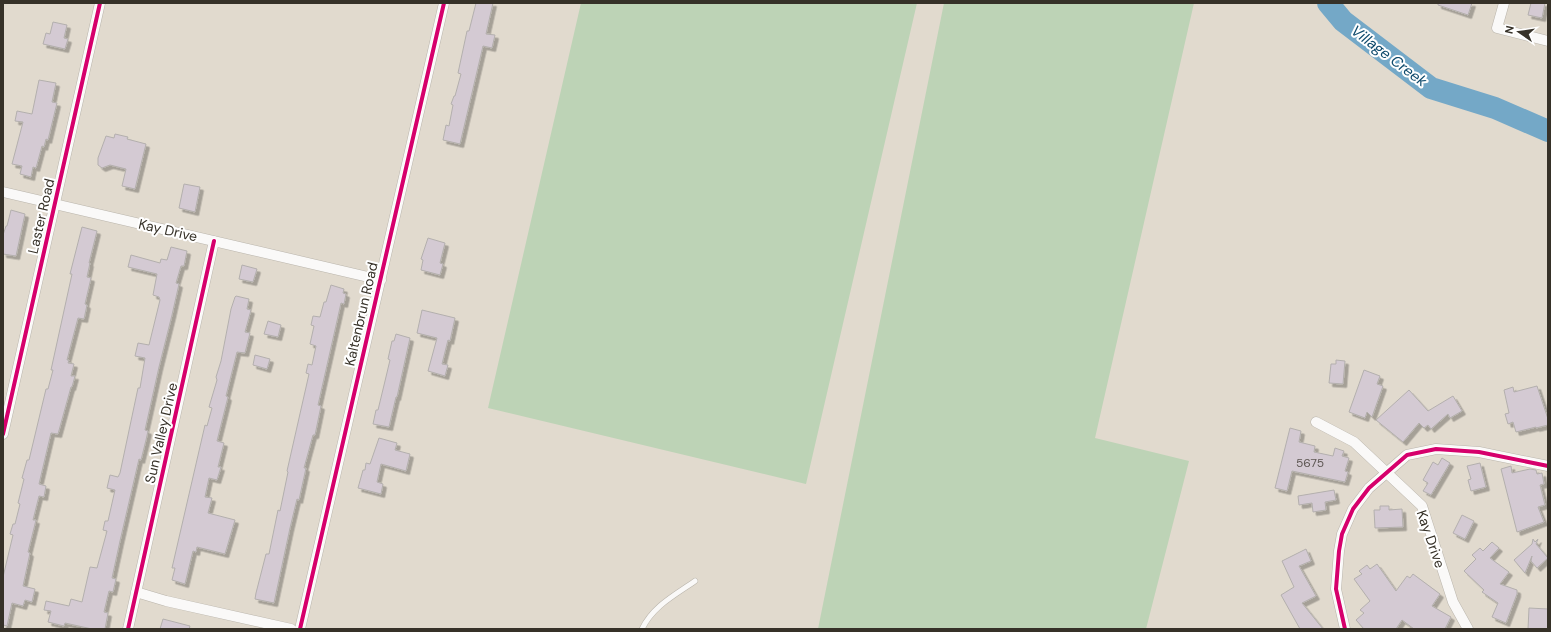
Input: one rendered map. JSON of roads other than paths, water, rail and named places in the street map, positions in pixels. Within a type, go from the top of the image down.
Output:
[{"type":"street","name":"Laster Road","points":[[3,434],[100,3]]},
{"type":"street","name":"Kaltenbrun Road","points":[[300,629],[444,3]]},
{"type":"street","points":[[1504,3],[1497,28],[1548,41]]},
{"type":"street","name":"Kay Drive","points":[[3,192],[381,280]]},
{"type":"street","name":"Sun Valley Drive","points":[[128,629],[200,310],[214,241]]},
{"type":"street","name":"Kay Drive","points":[[1316,422],[1354,442],[1385,473],[1422,506],[1453,602],[1468,629]]},
{"type":"street","points":[[1345,629],[1336,589],[1338,551],[1342,534],[1353,509],[1369,488],[1407,455],[1436,449],[1478,452],[1548,466]]},
{"type":"street","points":[[136,592],[166,601],[291,629]]},
{"type":"lane","points":[[642,629],[647,619],[660,605],[695,581]]},
{"type":"waterway","name":"Village Creek","points":[[1328,3],[1343,21],[1431,88],[1495,108],[1548,131]]}]
